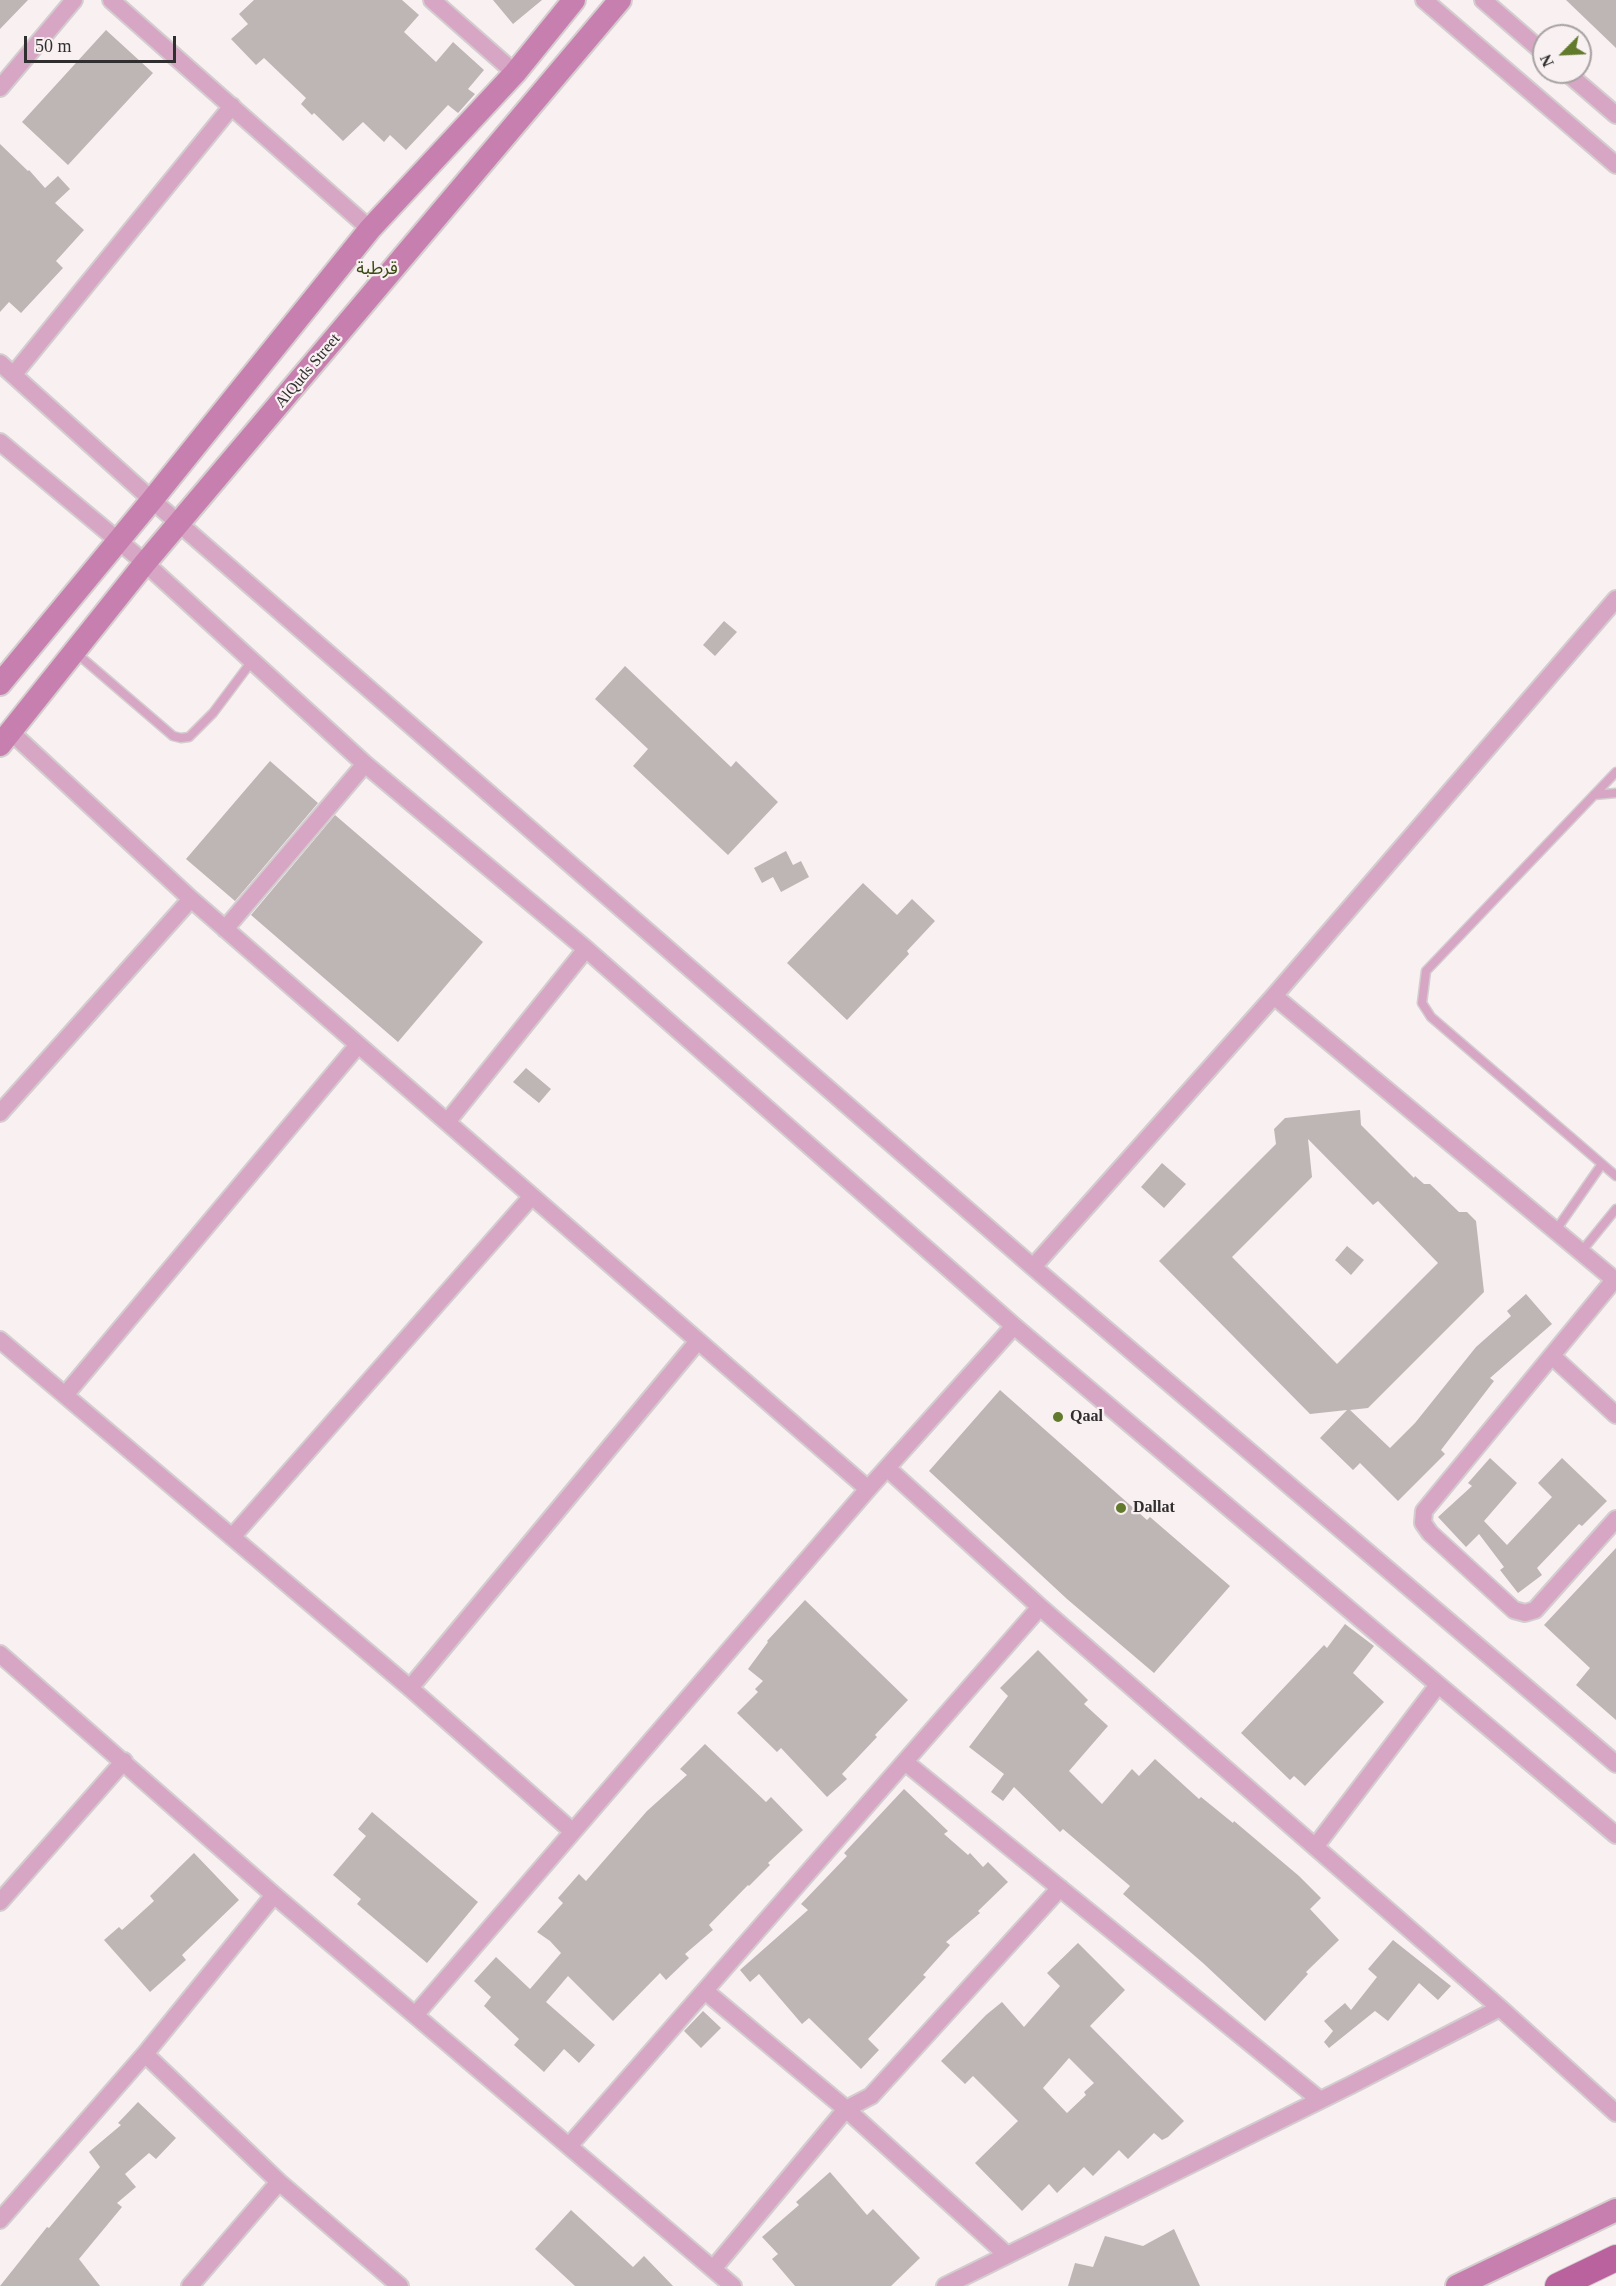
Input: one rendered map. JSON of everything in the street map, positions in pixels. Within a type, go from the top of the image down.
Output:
[{"type":"main road","points":[[1558,2286],[1616,2258]]},
{"type":"street","points":[[0,88],[74,0]]},
{"type":"street","points":[[111,0],[370,230]]},
{"type":"street","points":[[432,0],[515,73]]},
{"type":"street","points":[[0,684],[370,230],[515,73],[574,0]]},
{"type":"street","name":"AlQuds Street","points":[[5,739],[145,563],[620,0]]},
{"type":"street","points":[[1424,0],[1616,165]]},
{"type":"street","points":[[1483,0],[1532,43]]},
{"type":"street","points":[[1580,84],[1616,116]]},
{"type":"street","points":[[14,374],[232,106]]},
{"type":"street","points":[[0,363],[152,500],[1033,1267],[1616,1764]]},
{"type":"street","points":[[0,442],[145,563],[365,764],[586,949],[1014,1326],[1616,1835]]},
{"type":"street","points":[[1033,1267],[1274,996],[1616,598]]},
{"type":"street","points":[[5,739],[868,1490]]},
{"type":"street","points":[[225,929],[365,764]]},
{"type":"street","points":[[0,1113],[191,899]]},
{"type":"street","points":[[447,1122],[586,949]]},
{"type":"street","points":[[1274,996],[1615,1281],[1424,1511],[1424,1523],[1430,1533],[1514,1610],[1525,1613],[1535,1610],[1616,1519]]},
{"type":"street","points":[[65,1395],[358,1045]]},
{"type":"street","points":[[232,1537],[532,1196]]},
{"type":"street","points":[[416,2014],[887,1468],[1014,1326]]},
{"type":"street","points":[[0,1340],[410,1688],[572,1831]]},
{"type":"street","points":[[410,1688],[699,1341]]},
{"type":"street","points":[[1552,1356],[1616,1415]]},
{"type":"street","points":[[887,1468],[1040,1607],[1500,2008],[1616,2113]]},
{"type":"street","points":[[569,2146],[1040,1607]]},
{"type":"street","points":[[0,1654],[274,1895],[733,2286]]},
{"type":"street","points":[[1315,1847],[1438,1685]]},
{"type":"street","points":[[0,1902],[124,1761]]},
{"type":"street","points":[[905,1762],[1320,2100]]},
{"type":"street","points":[[713,2269],[846,2109],[871,2096],[1060,1888]]},
{"type":"street","points":[[0,2220],[144,2054],[274,1895]]},
{"type":"street","points":[[705,1991],[846,2109],[1006,2256]]},
{"type":"street","points":[[945,2286],[1500,2008]]},
{"type":"street","points":[[144,2054],[279,2182],[399,2286]]},
{"type":"street","points":[[190,2286],[279,2182]]},
{"type":"street","points":[[1457,2286],[1616,2210]]},
{"type":"lane","points":[[75,652],[173,736],[181,738],[189,736],[213,713],[252,661]]},
{"type":"lane","points":[[1616,772],[1426,972],[1422,1003],[1431,1017],[1616,1176]]},
{"type":"lane","points":[[1594,795],[1616,793]]},
{"type":"lane","points":[[1556,1230],[1602,1164]]},
{"type":"lane","points":[[1581,1252],[1616,1209]]},
{"type":"building","points":[[0,0],[28,0],[0,29]]},
{"type":"building","points":[[254,0],[402,0],[419,15],[404,32],[436,62],[453,42],[484,70],[468,89],[475,94],[458,113],[448,105],[406,150],[390,135],[384,142],[363,122],[343,141],[314,113],[312,115],[301,104],[306,98],[264,58],[256,65],[231,39],[248,24],[239,14]]},
{"type":"building","points":[[493,0],[542,0],[513,24]]},
{"type":"building","points":[[1566,0],[1616,0],[1616,48],[1592,24]]},
{"type":"building","points":[[106,30],[153,73],[68,165],[22,122]]},
{"type":"building","points":[[0,144],[45,188],[58,176],[70,189],[55,203],[84,230],[56,261],[63,268],[21,313],[9,302],[0,312]]},
{"type":"building","points":[[724,621],[737,632],[715,656],[703,645]]},
{"type":"building","points":[[625,666],[731,767],[736,761],[778,802],[728,855],[633,766],[648,749],[595,699]]},
{"type":"building","points":[[270,761],[318,803],[235,901],[186,859]]},
{"type":"building","points":[[335,815],[483,942],[398,1042],[251,915]]},
{"type":"building","points":[[786,851],[793,865],[801,861],[809,877],[781,892],[773,877],[762,883],[754,868]]},
{"type":"building","points":[[863,883],[897,915],[912,899],[935,921],[907,951],[909,954],[847,1020],[787,963]]},
{"type":"building","points":[[526,1068],[551,1089],[539,1103],[513,1082]]},
{"type":"building","points":[[1360,1110],[1361,1125],[1414,1178],[1415,1176],[1424,1184],[1430,1184],[1459,1212],[1467,1212],[1476,1221],[1484,1292],[1368,1408],[1350,1410],[1390,1448],[1415,1423],[1476,1347],[1511,1316],[1507,1311],[1526,1294],[1552,1324],[1490,1378],[1494,1381],[1441,1450],[1445,1454],[1398,1501],[1360,1463],[1353,1470],[1320,1438],[1347,1410],[1310,1414],[1159,1261],[1276,1144],[1274,1129],[1285,1118]],"holes":[[[1308,1139],[1373,1205],[1378,1201],[1438,1263],[1337,1364],[1232,1257],[1312,1177]]]},
{"type":"building","points":[[1162,1163],[1186,1184],[1164,1208],[1141,1187]]},
{"type":"building","points":[[1347,1246],[1364,1260],[1351,1275],[1335,1260]]},
{"type":"building","points":[[1000,1390],[1147,1520],[1150,1517],[1230,1586],[1154,1673],[1067,1599],[929,1471]]},
{"type":"building","points":[[1490,1458],[1517,1483],[1484,1521],[1507,1545],[1552,1497],[1538,1483],[1562,1458],[1607,1501],[1582,1526],[1579,1524],[1537,1568],[1542,1575],[1518,1593],[1500,1570],[1504,1567],[1479,1534],[1466,1547],[1438,1517],[1472,1486],[1468,1483]]},
{"type":"building","points":[[1616,1548],[1616,1720],[1576,1685],[1590,1668],[1544,1625]]},
{"type":"building","points":[[805,1600],[908,1700],[842,1774],[847,1779],[827,1797],[781,1748],[777,1752],[737,1713],[758,1692],[755,1689],[763,1681],[748,1669],[767,1641]]},
{"type":"building","points":[[1345,1624],[1374,1646],[1353,1673],[1384,1702],[1305,1786],[1294,1776],[1290,1780],[1241,1733],[1324,1645],[1327,1648]]},
{"type":"building","points":[[1038,1650],[1088,1700],[1084,1704],[1108,1726],[1069,1771],[1102,1804],[1132,1769],[1139,1776],[1155,1759],[1199,1799],[1201,1797],[1233,1823],[1234,1821],[1299,1876],[1321,1898],[1310,1909],[1339,1940],[1306,1972],[1308,1974],[1265,2021],[1203,1963],[1123,1894],[1130,1886],[1063,1829],[1060,1832],[1014,1787],[1003,1801],[991,1792],[1004,1774],[969,1747],[1008,1696],[1000,1688]]},
{"type":"building","points":[[705,1744],[766,1802],[771,1797],[803,1830],[709,1925],[713,1930],[685,1954],[689,1958],[666,1980],[660,1973],[613,2021],[568,1976],[546,2002],[595,2045],[579,2063],[564,2049],[544,2072],[514,2045],[519,2039],[484,2006],[491,1997],[474,1981],[496,1957],[530,1989],[561,1953],[537,1932],[563,1903],[558,1898],[579,1874],[586,1881],[647,1811],[687,1775],[680,1769]]},
{"type":"building","points":[[904,1789],[948,1831],[944,1834],[968,1855],[970,1853],[983,1867],[988,1862],[1008,1882],[978,1911],[980,1913],[946,1942],[950,1945],[923,1975],[926,1977],[868,2039],[879,2050],[861,2069],[809,2018],[802,2024],[759,1974],[750,1982],[740,1970],[808,1910],[801,1904],[847,1856],[844,1853]]},
{"type":"building","points":[[372,1812],[478,1902],[427,1963],[357,1904],[361,1899],[333,1875],[366,1836],[358,1829]]},
{"type":"building","points":[[194,1853],[239,1900],[182,1955],[186,1960],[150,1992],[104,1940],[119,1927],[122,1930],[154,1901],[150,1896]]},
{"type":"building","points":[[1393,1940],[1451,1986],[1438,2000],[1419,1983],[1388,2021],[1375,2011],[1329,2048],[1324,2042],[1333,2031],[1324,2021],[1345,2003],[1351,2010],[1377,1977],[1368,1969]]},
{"type":"building","points":[[1078,1943],[1125,1990],[1090,2026],[1184,2121],[1162,2140],[1154,2133],[1128,2159],[1119,2150],[1093,2176],[1084,2167],[1057,2193],[1049,2184],[1022,2211],[975,2163],[1018,2121],[973,2076],[965,2084],[941,2061],[1002,2002],[1024,2027],[1060,1986],[1047,1973]],"holes":[[[1069,2058],[1094,2083],[1084,2092],[1086,2095],[1067,2113],[1043,2088]]]},
{"type":"building","points":[[703,2011],[721,2028],[701,2048],[684,2031]]},
{"type":"building","points":[[138,2102],[176,2138],[156,2159],[149,2153],[125,2174],[136,2187],[117,2203],[122,2207],[79,2259],[100,2286],[0,2286],[47,2227],[49,2228],[100,2167],[89,2152],[121,2125],[118,2123]]},
{"type":"building","points":[[830,2172],[867,2215],[873,2209],[920,2258],[891,2286],[795,2286],[772,2259],[778,2254],[762,2237],[799,2205],[796,2202]]},
{"type":"building","points":[[571,2210],[633,2267],[644,2256],[673,2286],[575,2286],[535,2249]]},
{"type":"building","points":[[1174,2229],[1200,2286],[1068,2286],[1075,2263],[1093,2267],[1105,2236],[1143,2246]]},
{"type":"place","name":"Qaal","points":[[1058,1417]]},
{"type":"place","name":"Dallat","points":[[1121,1508]]},
{"type":"district","name":"قرطبة","points":[[377,269]]}]
